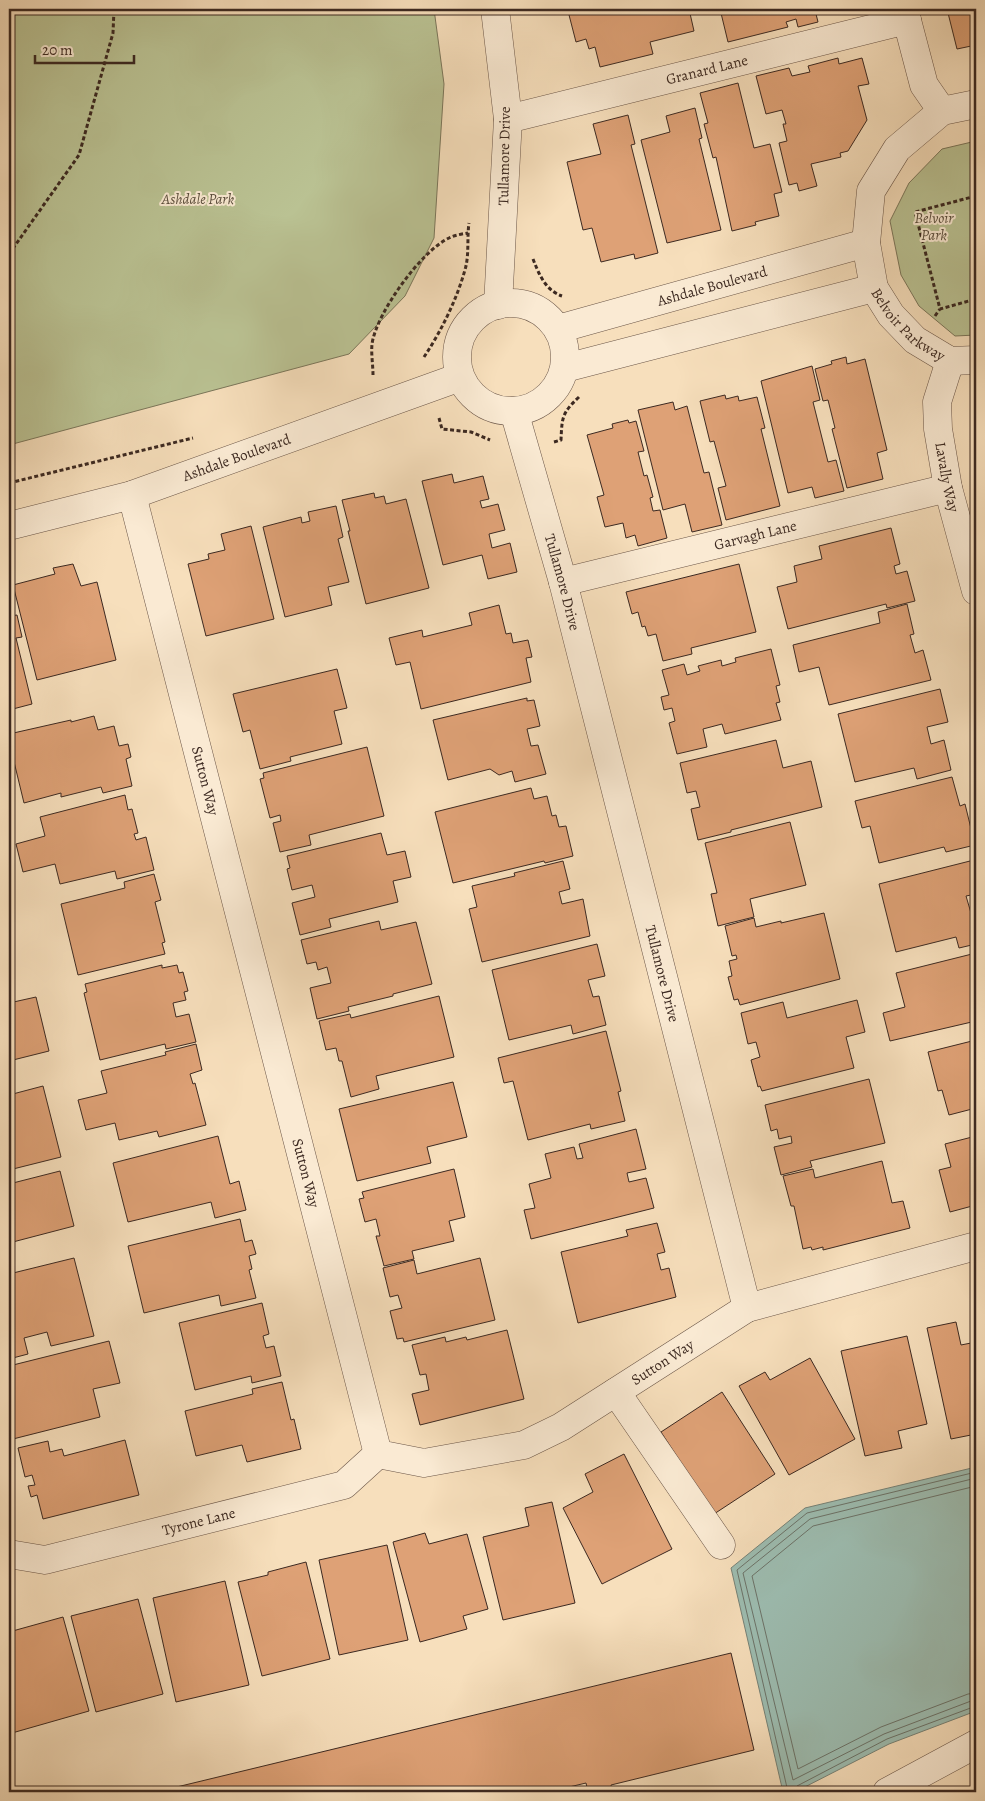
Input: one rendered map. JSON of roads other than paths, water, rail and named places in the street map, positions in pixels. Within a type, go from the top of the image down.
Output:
[{"type":"street","name":"Tullamore Drive","points":[[495,9],[508,119],[498,305]]},
{"type":"street","name":"Granard Lane","points":[[508,119],[906,14]]},
{"type":"street","points":[[906,14],[924,84],[942,111]]},
{"type":"street","name":"Belvoir Parkway","points":[[963,360],[915,340],[891,314],[874,288],[866,243],[871,191],[897,149],[942,111],[976,104]]},
{"type":"street","name":"Ashdale Boulevard","points":[[558,330],[866,243]]},
{"type":"street","points":[[565,368],[874,288]]},
{"type":"street","points":[[517,303],[535,308],[550,319],[558,330],[565,347],[565,368],[558,385],[546,400],[528,409],[514,412],[495,409],[478,401],[465,387],[460,376],[456,358],[459,340],[469,323],[483,310],[498,305],[517,303]]},
{"type":"street","name":"Lavally Way","points":[[963,360],[937,402],[938,429],[948,488],[976,586]]},
{"type":"street","name":"Ashdale Boulevard","points":[[9,526],[132,495],[460,376]]},
{"type":"street","name":"Tullamore Drive","points":[[514,412],[563,582],[748,1308]]},
{"type":"street","name":"Garvagh Lane","points":[[563,582],[948,488]]},
{"type":"street","name":"Sutton Way","points":[[132,495],[378,1454],[424,1463],[524,1445],[561,1427],[748,1308]]},
{"type":"street","points":[[748,1308],[976,1246]]},
{"type":"street","points":[[616,1392],[722,1545]]},
{"type":"street","name":"Tyrone Lane","points":[[9,1554],[45,1560],[344,1485],[378,1454]]},
{"type":"street","points":[[887,1792],[976,1744]]},
{"type":"water","points":[[976,1467],[976,1711],[889,1744],[795,1792],[783,1792],[731,1568],[805,1508]]},
{"type":"park label","name":"Ashdale Park","points":[[198,199]]},
{"type":"park label","name":"Belvoir Park","points":[[934,226]]}]
